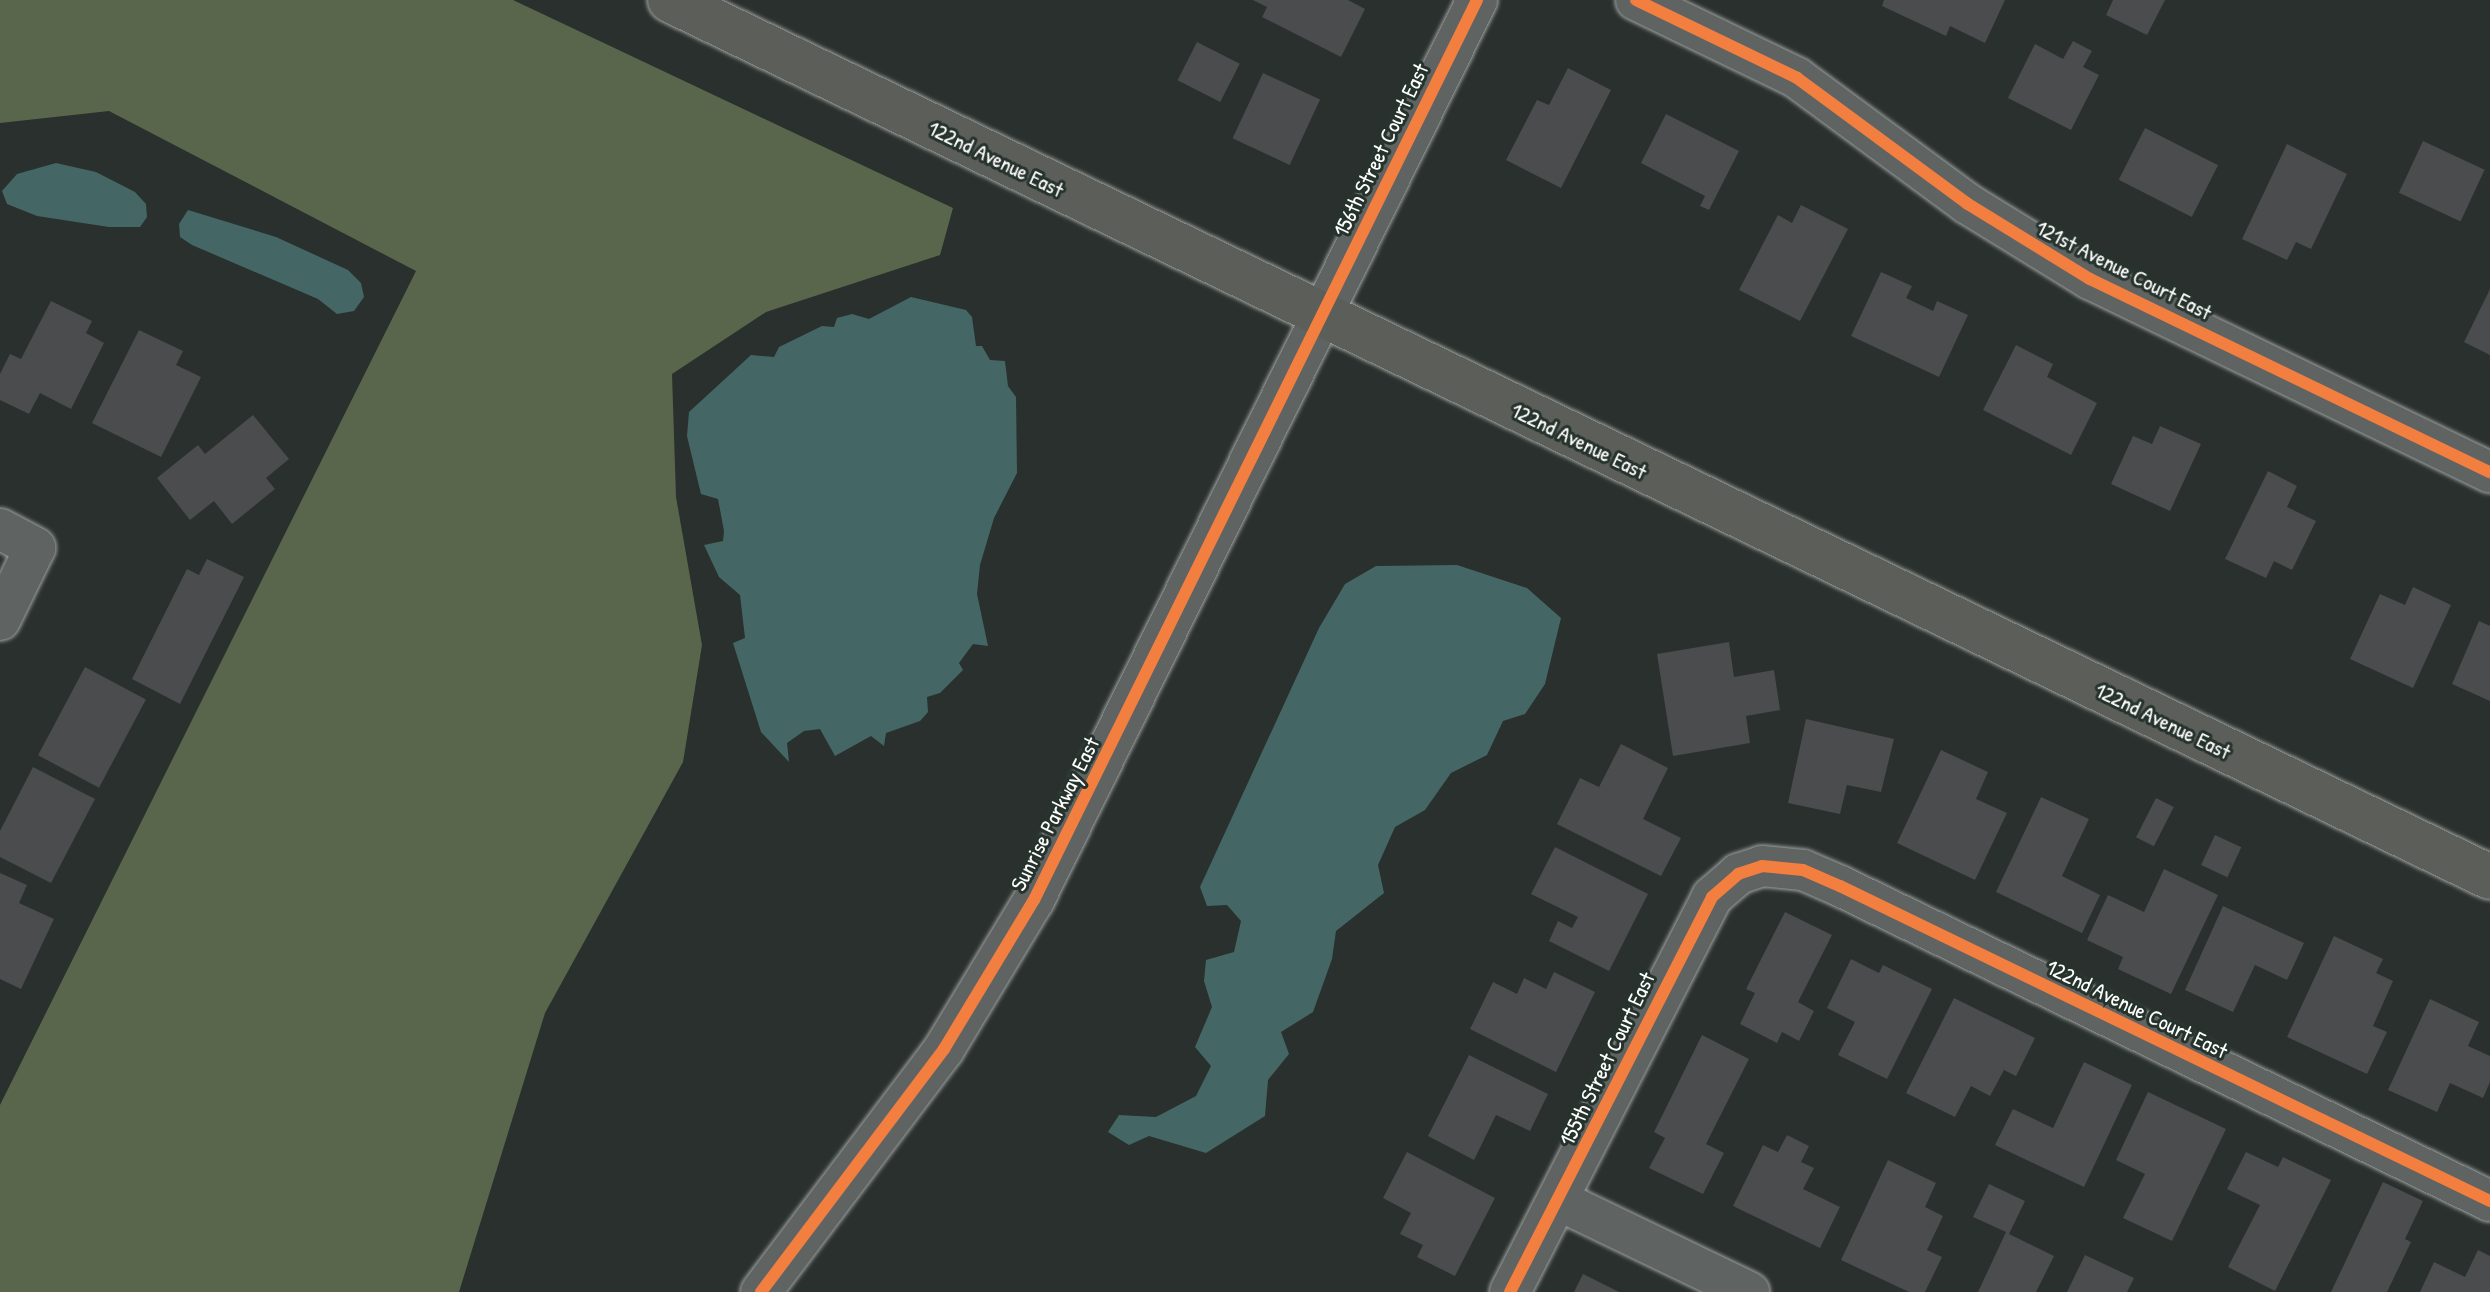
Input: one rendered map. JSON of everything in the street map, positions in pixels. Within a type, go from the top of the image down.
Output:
[{"type":"main road","name":"122nd Avenue East","points":[[670,0],[1321,317],[2490,877]]},
{"type":"street","name":"156th Street Court East","points":[[1321,317],[1477,0]]},
{"type":"street","name":"121st Avenue Court East","points":[[1636,0],[1797,78],[1968,204],[2090,279],[2490,472]]},
{"type":"street","name":"Sunrise Parkway East","points":[[761,1292],[944,1049],[1000,959],[1082,808],[1321,317]]},
{"type":"street","points":[[0,529],[35,548],[0,620]]},
{"type":"street","name":"155th Street Court East","points":[[1510,1292],[1560,1201],[1712,897],[1738,874],[1762,866]]},
{"type":"street","name":"122nd Avenue Court East","points":[[1762,866],[1803,870],[1840,886],[2490,1201]]},
{"type":"street","points":[[1560,1201],[1749,1292]]},
{"type":"green space","points":[[0,0],[513,0],[953,208],[940,255],[766,312],[672,374],[676,497],[702,645],[683,762],[545,1013],[459,1292],[0,1292],[0,1105],[416,271],[109,111],[0,123]]},
{"type":"water","points":[[56,163],[96,172],[135,192],[146,204],[147,217],[140,227],[109,227],[37,216],[7,204],[2,191],[17,174]]},
{"type":"water","points":[[188,210],[276,237],[348,270],[361,283],[364,297],[354,311],[337,314],[318,299],[192,245],[180,237],[179,224]]},
{"type":"water","points":[[911,297],[966,310],[972,317],[976,346],[982,346],[990,360],[1005,361],[1008,386],[1016,397],[1017,473],[994,518],[980,565],[977,594],[988,646],[973,644],[959,663],[963,670],[940,693],[927,697],[928,712],[920,721],[886,733],[884,746],[871,736],[835,756],[820,729],[804,731],[787,743],[789,762],[761,732],[733,643],[745,638],[740,595],[719,577],[704,545],[723,541],[724,531],[718,499],[701,494],[687,436],[689,412],[751,355],[774,357],[779,347],[822,326],[834,327],[837,318],[852,314],[869,319]]},
{"type":"water","points":[[1457,565],[1527,588],[1561,618],[1545,684],[1525,714],[1503,721],[1487,755],[1451,773],[1425,810],[1395,827],[1378,865],[1384,893],[1336,931],[1332,959],[1313,1012],[1281,1032],[1289,1054],[1268,1080],[1265,1116],[1206,1153],[1149,1136],[1129,1145],[1108,1132],[1119,1115],[1156,1117],[1196,1096],[1211,1066],[1195,1047],[1212,1007],[1204,981],[1206,960],[1234,952],[1241,921],[1227,905],[1207,906],[1200,887],[1319,628],[1345,584],[1376,566]]},
{"type":"building","points":[[1253,0],[1348,0],[1365,9],[1341,57],[1262,17],[1267,7]]},
{"type":"building","points":[[1884,0],[2005,0],[1985,43],[1950,26],[1946,36],[1882,6]]},
{"type":"building","points":[[2113,0],[2165,0],[2147,35],[2106,15]]},
{"type":"building","points":[[2073,41],[2092,51],[2083,67],[2099,75],[2071,130],[2008,98],[2035,44],[2063,59]]},
{"type":"building","points":[[1197,42],[1240,64],[1220,102],[1177,80]]},
{"type":"building","points":[[1568,68],[1611,90],[1561,188],[1506,160],[1537,100],[1549,105]]},
{"type":"building","points":[[1263,73],[1320,100],[1290,165],[1233,138]]},
{"type":"building","points":[[1666,114],[1739,151],[1709,210],[1700,206],[1705,196],[1641,163]]},
{"type":"building","points":[[2145,128],[2218,165],[2192,217],[2119,180]]},
{"type":"building","points":[[2423,141],[2485,170],[2461,221],[2399,193]]},
{"type":"building","points":[[2287,144],[2347,174],[2311,249],[2296,242],[2287,260],[2242,239]]},
{"type":"building","points":[[1801,205],[1848,229],[1800,321],[1739,290],[1778,215],[1792,223]]},
{"type":"building","points":[[1881,272],[1912,286],[1906,298],[1933,311],[1937,301],[1968,315],[1939,377],[1851,336]]},
{"type":"building","points":[[2490,289],[2490,355],[2464,342]]},
{"type":"building","points":[[51,301],[92,321],[86,333],[104,343],[71,409],[40,393],[29,414],[0,400],[0,374],[10,354],[21,359]]},
{"type":"building","points":[[139,330],[183,351],[176,365],[201,377],[161,457],[92,423]]},
{"type":"building","points":[[2016,345],[2053,364],[2047,377],[2097,403],[2071,455],[1983,410]]},
{"type":"building","points":[[253,415],[289,459],[266,478],[275,489],[232,524],[214,501],[190,520],[157,478],[198,445],[205,454]]},
{"type":"building","points":[[2160,426],[2201,444],[2170,511],[2111,484],[2133,436],[2152,444]]},
{"type":"building","points":[[2268,471],[2297,486],[2287,507],[2316,521],[2292,570],[2274,561],[2266,578],[2225,559]]},
{"type":"building","points":[[207,559],[244,577],[180,704],[132,679],[187,569],[199,575]]},
{"type":"building","points":[[2413,587],[2451,605],[2413,688],[2350,659],[2380,594],[2405,605]]},
{"type":"building","points":[[2479,621],[2490,626],[2490,701],[2452,684]]},
{"type":"building","points":[[1729,642],[1734,677],[1774,670],[1780,710],[1746,716],[1750,743],[1673,756],[1657,654]]},
{"type":"building","points":[[85,667],[146,699],[99,788],[38,755]]},
{"type":"building","points":[[1806,719],[1894,739],[1881,792],[1847,785],[1840,814],[1788,803]]},
{"type":"building","points":[[1621,744],[1668,768],[1643,819],[1681,838],[1661,876],[1557,824],[1580,778],[1599,787]]},
{"type":"building","points":[[1941,750],[1988,772],[1976,799],[2007,813],[1975,880],[1897,843]]},
{"type":"building","points":[[33,767],[95,799],[51,883],[0,857],[0,831]]},
{"type":"building","points":[[2041,797],[2089,819],[2062,876],[2100,895],[2082,933],[1996,892]]},
{"type":"building","points":[[2156,798],[2174,807],[2154,846],[2136,837]]},
{"type":"building","points":[[2215,835],[2241,847],[2227,877],[2201,865]]},
{"type":"building","points":[[1555,847],[1648,894],[1609,971],[1549,941],[1558,921],[1572,928],[1578,917],[1531,894]]},
{"type":"building","points":[[2164,869],[2218,895],[2171,994],[2118,969],[2123,957],[2087,940],[2108,895],[2144,912]]},
{"type":"building","points":[[0,873],[27,885],[19,903],[54,919],[21,989],[0,979]]},
{"type":"building","points":[[2223,906],[2304,943],[2287,980],[2255,965],[2233,1012],[2185,990]]},
{"type":"building","points":[[1785,912],[1832,935],[1798,1002],[1814,1011],[1799,1041],[1782,1032],[1777,1043],[1740,1024],[1755,993],[1746,989]]},
{"type":"building","points":[[2334,936],[2383,959],[2376,973],[2393,981],[2373,1026],[2387,1032],[2367,1074],[2287,1037]]},
{"type":"building","points":[[1851,959],[1879,973],[1883,965],[1932,989],[1887,1079],[1838,1055],[1855,1022],[1827,1008]]},
{"type":"building","points":[[1554,972],[1595,992],[1556,1072],[1470,1029],[1493,982],[1517,994],[1524,978],[1546,989]]},
{"type":"building","points":[[1954,998],[2035,1038],[2016,1076],[2004,1070],[1990,1096],[1971,1086],[1955,1117],[1906,1093]]},
{"type":"building","points":[[2430,999],[2479,1022],[2468,1046],[2490,1056],[2490,1082],[2483,1098],[2450,1083],[2437,1112],[2388,1090]]},
{"type":"building","points":[[1702,1035],[1749,1059],[1706,1144],[1724,1153],[1703,1194],[1649,1168],[1665,1138],[1654,1132]]},
{"type":"building","points":[[1469,1055],[1548,1094],[1530,1131],[1496,1115],[1474,1160],[1428,1136]]},
{"type":"building","points":[[2084,1062],[2132,1085],[2084,1187],[1995,1145],[2013,1109],[2053,1128]]},
{"type":"building","points":[[2148,1092],[2226,1129],[2172,1241],[2123,1218],[2145,1174],[2116,1160]]},
{"type":"building","points":[[1787,1135],[1809,1146],[1801,1162],[1814,1168],[1803,1189],[1840,1207],[1820,1248],[1733,1206],[1763,1145],[1778,1152]]},
{"type":"building","points":[[1407,1152],[1495,1198],[1455,1276],[1417,1257],[1423,1245],[1400,1234],[1411,1213],[1383,1198]]},
{"type":"building","points":[[2246,1152],[2278,1167],[2283,1157],[2331,1180],[2275,1291],[2228,1267],[2260,1205],[2227,1189]]},
{"type":"building","points":[[1888,1160],[1936,1183],[1925,1207],[1943,1216],[1927,1250],[1942,1257],[1925,1292],[1909,1292],[1841,1260]]},
{"type":"building","points":[[2383,1182],[2423,1201],[2405,1239],[2411,1242],[2387,1292],[2331,1292]]},
{"type":"building","points":[[1989,1184],[2025,1201],[2009,1234],[2054,1256],[2036,1292],[1978,1292],[2006,1232],[1973,1217]]},
{"type":"building","points":[[2478,1250],[2490,1256],[2490,1292],[2420,1292],[2434,1262],[2465,1277]]},
{"type":"building","points":[[2085,1255],[2134,1278],[2127,1292],[2067,1292]]},
{"type":"building","points":[[1583,1274],[1619,1292],[1574,1292]]},
{"type":"cycle path","points":[[761,1292],[944,1049],[1034,900],[1477,0]]},
{"type":"cycle path","points":[[1636,0],[1797,78],[1968,204],[2090,279],[2490,472]]},
{"type":"cycle path","points":[[1510,1292],[1712,897],[1738,874],[1762,866],[1803,870],[1840,886],[2490,1201]]}]
